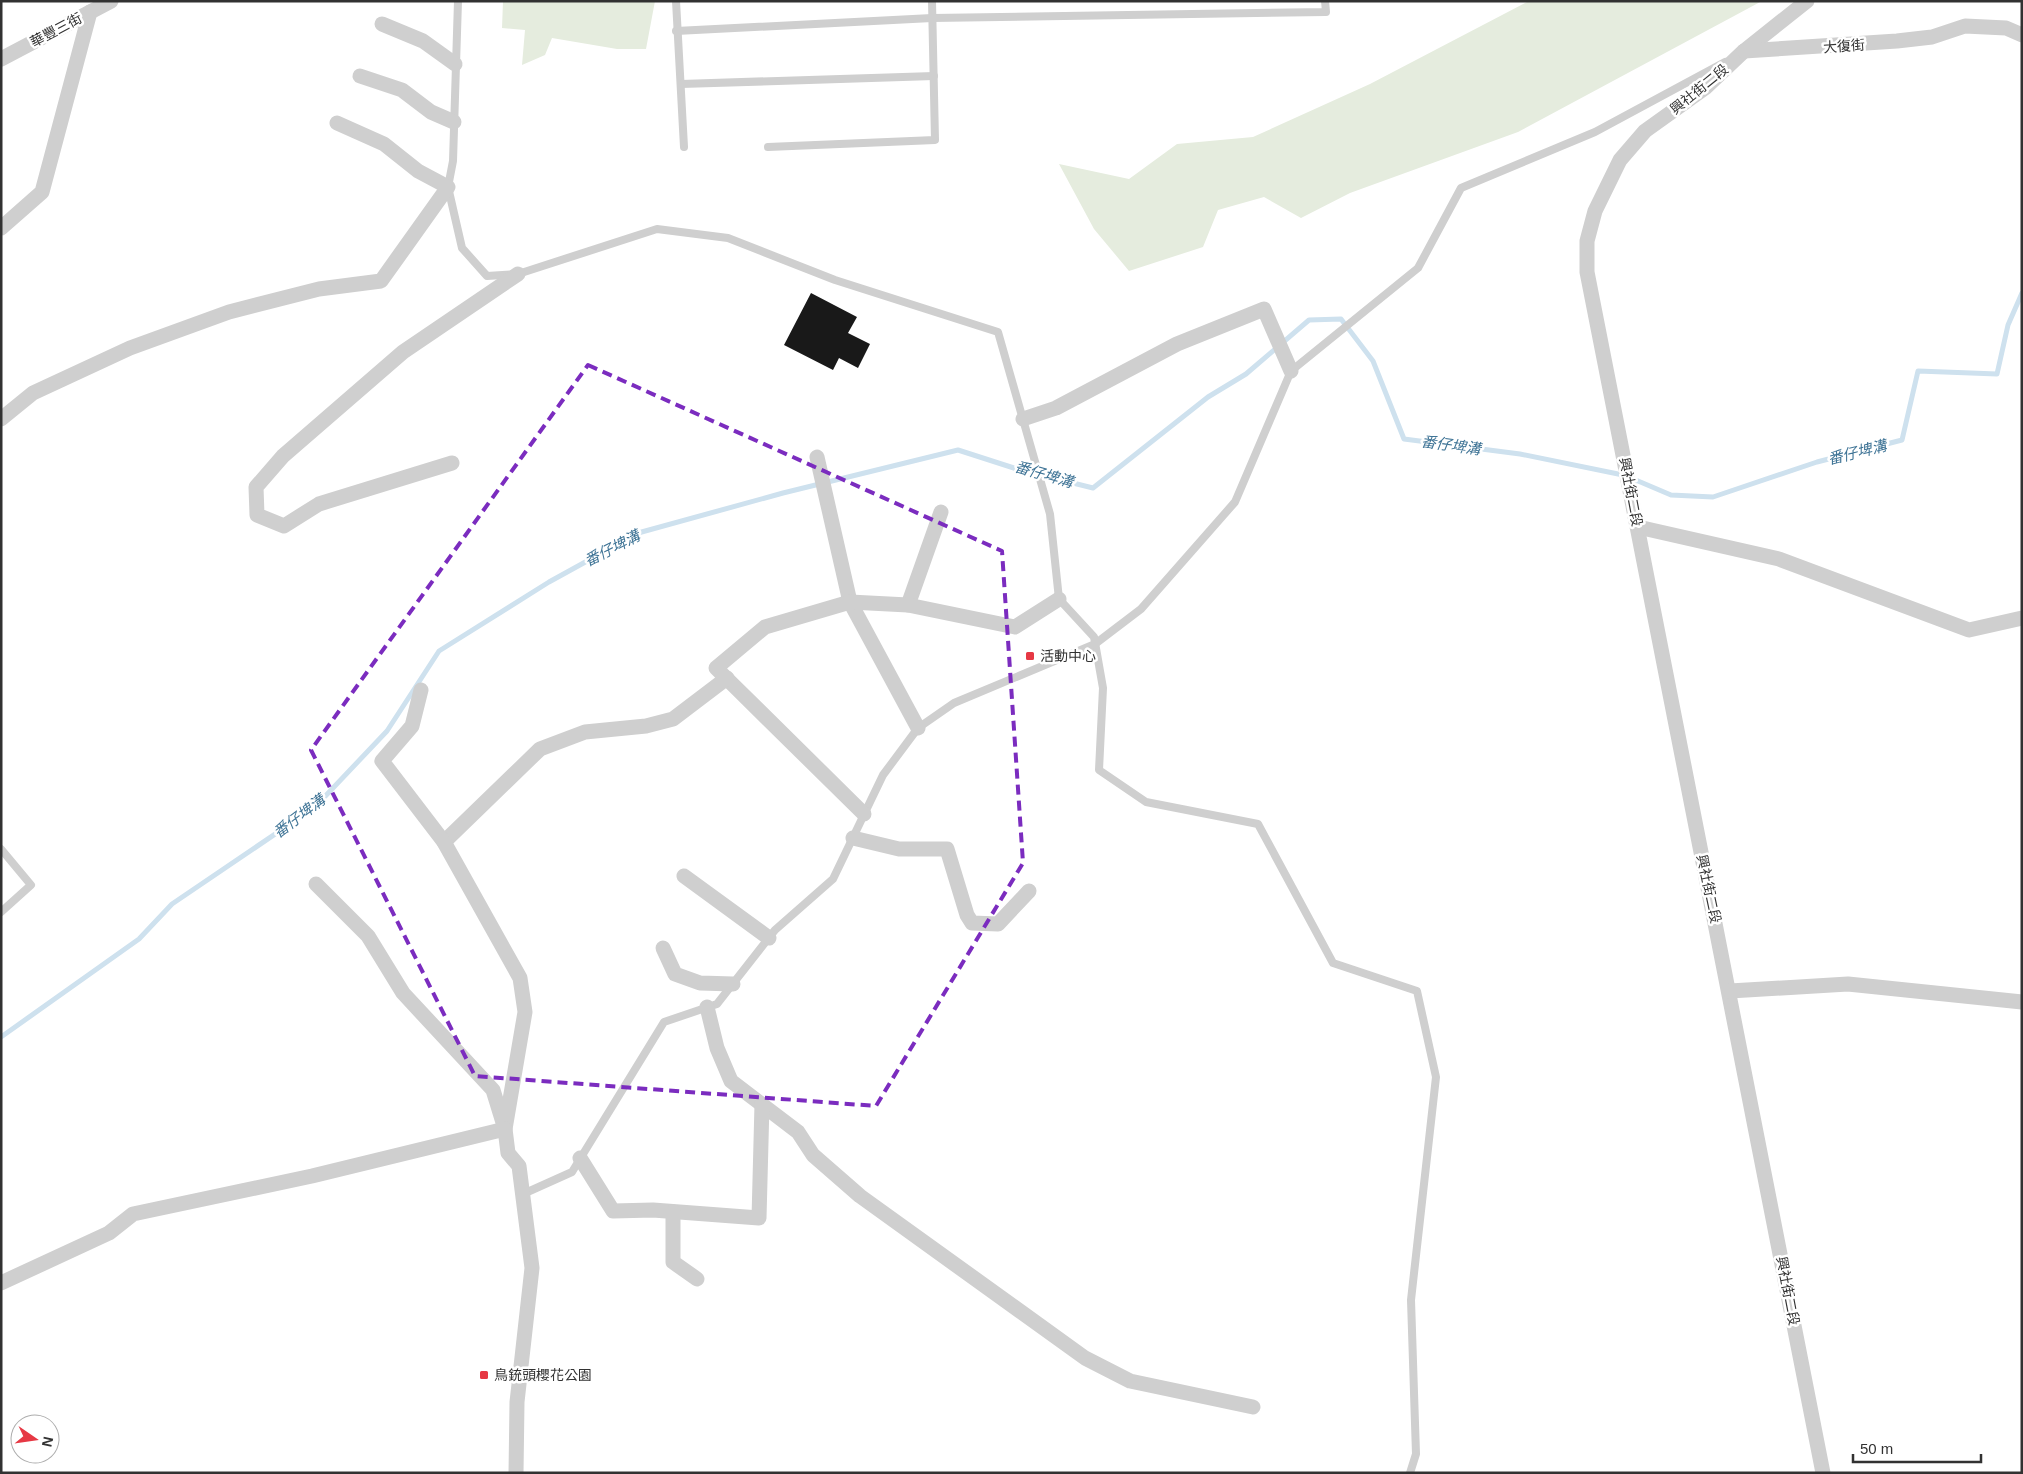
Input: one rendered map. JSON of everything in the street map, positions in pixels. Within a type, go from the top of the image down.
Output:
[{"type":"street","name":"華豐三街","points":[[1,59],[111,1]]},
{"type":"street","points":[[1744,51],[1807,1]]},
{"type":"street","points":[[1,228],[42,192],[90,12]]},
{"type":"street","points":[[382,24],[423,41],[455,64]]},
{"type":"street","name":"大復街","points":[[1744,51],[1897,41],[1932,37],[1965,26],[2006,28],[2022,35]]},
{"type":"street","name":"興社街二段","points":[[1744,51],[1705,88],[1645,131],[1620,160],[1595,211],[1587,241],[1587,272],[1702,861],[1730,991],[1823,1473]]},
{"type":"street","points":[[360,76],[402,90],[431,112],[454,122]]},
{"type":"street","points":[[1,419],[33,393],[130,348],[220,315],[319,290],[382,281],[448,187],[418,171],[384,144],[337,123]]},
{"type":"street","points":[[452,463],[319,504],[284,526],[257,515],[256,487],[283,456],[403,352],[518,274]]},
{"type":"street","points":[[1023,419],[1056,408],[1177,344],[1264,309],[1291,371]]},
{"type":"street","points":[[817,457],[850,602],[918,728]]},
{"type":"street","points":[[908,605],[941,512]]},
{"type":"street","points":[[1638,527],[1780,558],[1969,630],[2022,618]]},
{"type":"street","points":[[864,814],[716,668],[765,627],[850,602],[908,605],[1015,627],[1059,598]]},
{"type":"street","points":[[444,842],[540,749],[585,732],[646,726],[673,718],[727,678]]},
{"type":"street","points":[[421,690],[412,726],[382,762],[444,842],[520,978],[525,1012],[505,1129]]},
{"type":"street","points":[[853,838],[899,850],[947,849],[967,915],[972,923],[998,924],[1029,891]]},
{"type":"street","points":[[684,876],[769,938]]},
{"type":"street","points":[[316,884],[368,936],[403,993],[493,1090],[505,1129],[508,1152],[520,1166],[532,1268],[517,1402],[516,1473]]},
{"type":"street","points":[[663,948],[675,974],[700,983],[733,984]]},
{"type":"street","points":[[1730,991],[1848,984],[2022,1002]]},
{"type":"street","points":[[707,1008],[716,1048],[732,1081],[798,1132],[813,1155],[860,1196],[1085,1358],[1130,1381],[1253,1406]]},
{"type":"street","points":[[580,1158],[613,1211],[673,1212],[759,1218],[762,1104]]},
{"type":"street","points":[[1,1283],[109,1234],[133,1214],[312,1176],[505,1129]]},
{"type":"street","points":[[673,1212],[673,1262],[696,1279]]},
{"type":"lane","points":[[458,1],[453,161],[448,187],[462,248],[487,276],[518,274],[657,229],[728,238],[835,280],[998,332],[1050,514],[1059,598],[1094,637],[1103,688],[1099,770],[1146,802],[1258,824],[1333,963],[1417,991],[1436,1077],[1411,1300],[1416,1454],[1410,1473]]},
{"type":"lane","points":[[676,1],[676,31],[684,147]]},
{"type":"lane","points":[[768,147],[935,140],[932,1]]},
{"type":"lane","points":[[676,31],[932,18],[1326,12],[1325,1]]},
{"type":"lane","points":[[523,1194],[572,1172],[664,1022],[717,1004],[769,938],[833,879],[883,775],[918,728],[954,703],[1095,644],[1141,608],[1234,502],[1291,371],[1418,268],[1461,188],[1596,132],[1744,51]]},
{"type":"lane","points":[[680,84],[934,76]]},
{"type":"lane","points":[[1,849],[31,885],[1,912]]},
{"type":"highlighted area","points":[[588,365],[1002,551],[1023,863],[876,1106],[475,1076],[311,750]]},
{"type":"shaded area","points":[[503,1],[655,1],[646,49],[617,49],[552,38],[545,55],[522,65],[525,30],[502,28]]},
{"type":"shaded area","points":[[1529,1],[1762,1],[1518,132],[1350,193],[1301,218],[1264,197],[1218,210],[1203,247],[1129,271],[1094,229],[1059,164],[1129,179],[1177,144],[1253,137],[1370,84]]},
{"type":"building","points":[[811,293],[857,317],[848,333],[870,344],[858,368],[839,358],[833,370],[784,345]]},
{"type":"waterway","name":"番仔埤溝","points":[[1631,478],[1671,495],[1713,497],[1817,462],[1902,440],[1918,371],[1997,374],[2008,325],[2022,293]]},
{"type":"waterway","name":"番仔埤溝","points":[[1,1037],[139,939],[172,904],[315,807],[387,731],[439,651],[549,582],[638,533],[783,493],[958,450],[1017,469],[1093,488],[1208,397],[1246,374],[1309,320],[1341,319],[1373,361],[1404,439],[1520,454],[1623,475]]},
{"type":"place","name":"活動中心","points":[[1030,656]]},
{"type":"place","name":"鳥銃頭櫻花公園","points":[[484,1375]]}]
